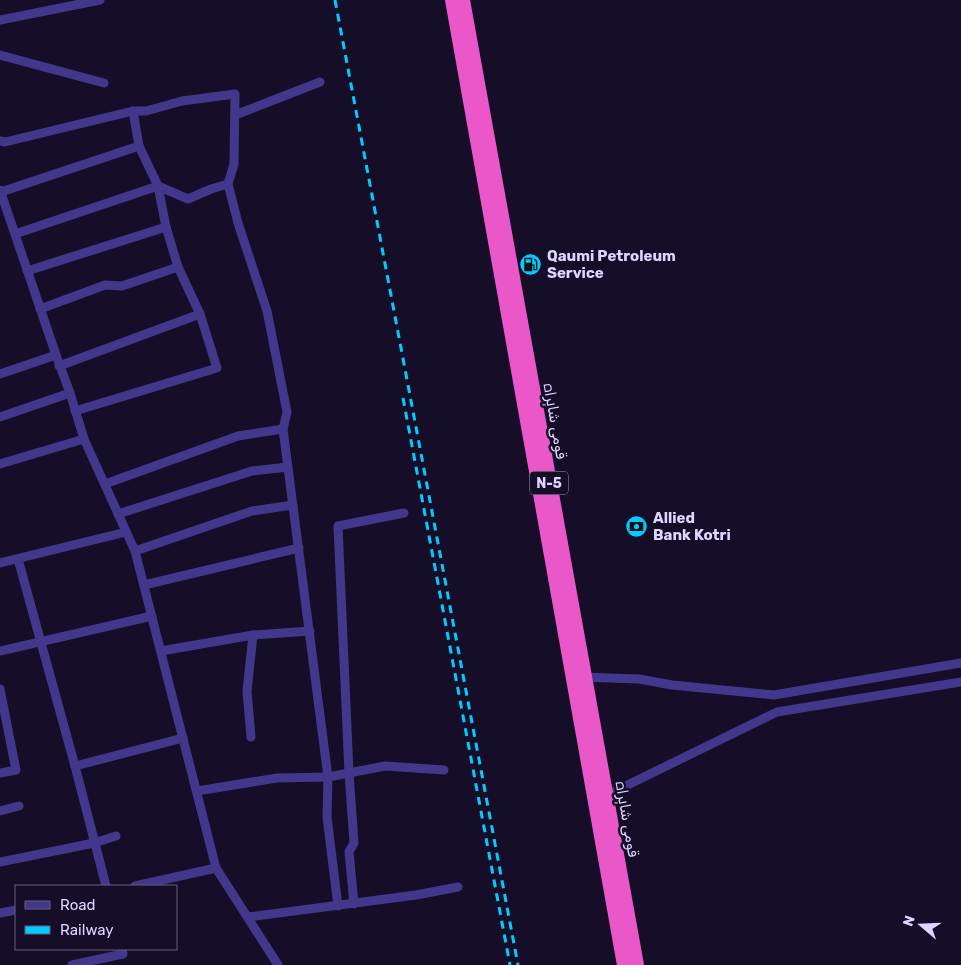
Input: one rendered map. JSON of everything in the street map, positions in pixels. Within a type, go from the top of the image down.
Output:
[{"type":"highway","name":"قومی شاہراہ","points":[[452,0],[600,797],[637,965]]},
{"type":"highway","name":"قومی شاہراہ","points":[[463,0],[578,677]]},
{"type":"highway","name":"قومی شاہراہ","points":[[600,797],[624,965]]},
{"type":"street","points":[[0,20],[100,0]]},
{"type":"street","points":[[0,55],[104,83]]},
{"type":"street","points":[[236,115],[320,82]]},
{"type":"street","points":[[0,141],[5,142],[133,111],[146,111],[182,102],[235,94],[234,164],[228,184],[238,222],[267,312],[286,412],[283,429],[328,777],[327,817],[338,906]]},
{"type":"street","points":[[75,411],[217,368],[200,314],[178,267],[166,227],[158,186],[139,146],[133,111]]},
{"type":"street","points":[[139,146],[0,191],[84,439],[135,551],[216,868],[278,965]]},
{"type":"street","points":[[15,234],[158,186],[188,199],[228,184]]},
{"type":"street","points":[[27,271],[166,227]]},
{"type":"street","points":[[40,309],[105,285],[122,286],[178,267]]},
{"type":"street","points":[[59,366],[200,314]]},
{"type":"street","points":[[0,374],[56,355]]},
{"type":"street","points":[[0,417],[70,393]]},
{"type":"street","points":[[105,484],[238,436],[283,429]]},
{"type":"street","points":[[0,464],[84,439]]},
{"type":"street","points":[[118,514],[252,471],[288,467]]},
{"type":"street","points":[[135,551],[252,511],[293,505]]},
{"type":"street","points":[[354,904],[349,852],[354,843],[338,526],[404,513]]},
{"type":"street","points":[[0,563],[126,532]]},
{"type":"street","points":[[144,585],[299,548]]},
{"type":"street","points":[[18,559],[106,885]]},
{"type":"street","points":[[0,651],[152,616]]},
{"type":"street","points":[[161,651],[253,635],[310,631]]},
{"type":"street","points":[[250,737],[247,691],[253,635]]},
{"type":"street","points":[[578,677],[640,679],[672,686],[774,695],[961,663]]},
{"type":"street","points":[[600,797],[777,712],[961,682]]},
{"type":"street","points":[[0,690],[16,770],[0,773]]},
{"type":"street","points":[[75,766],[183,738]]},
{"type":"street","points":[[196,791],[277,778],[328,777],[385,766],[444,770]]},
{"type":"street","points":[[0,811],[19,806]]},
{"type":"street","points":[[0,862],[94,843],[116,836]]},
{"type":"street","points":[[140,885],[216,868]]},
{"type":"street","points":[[248,917],[354,904],[458,887]]},
{"type":"street","points":[[0,913],[15,910]]},
{"type":"street","points":[[72,965],[124,954],[122,950]]},
{"type":"railway","points":[[335,0],[518,965]]},
{"type":"railway","points":[[403,398],[510,965]]},
{"type":"place","name":"Qaumi Petroleum Service","points":[[531,265]]},
{"type":"place","name":"Allied Bank Kotri","points":[[637,527]]}]
